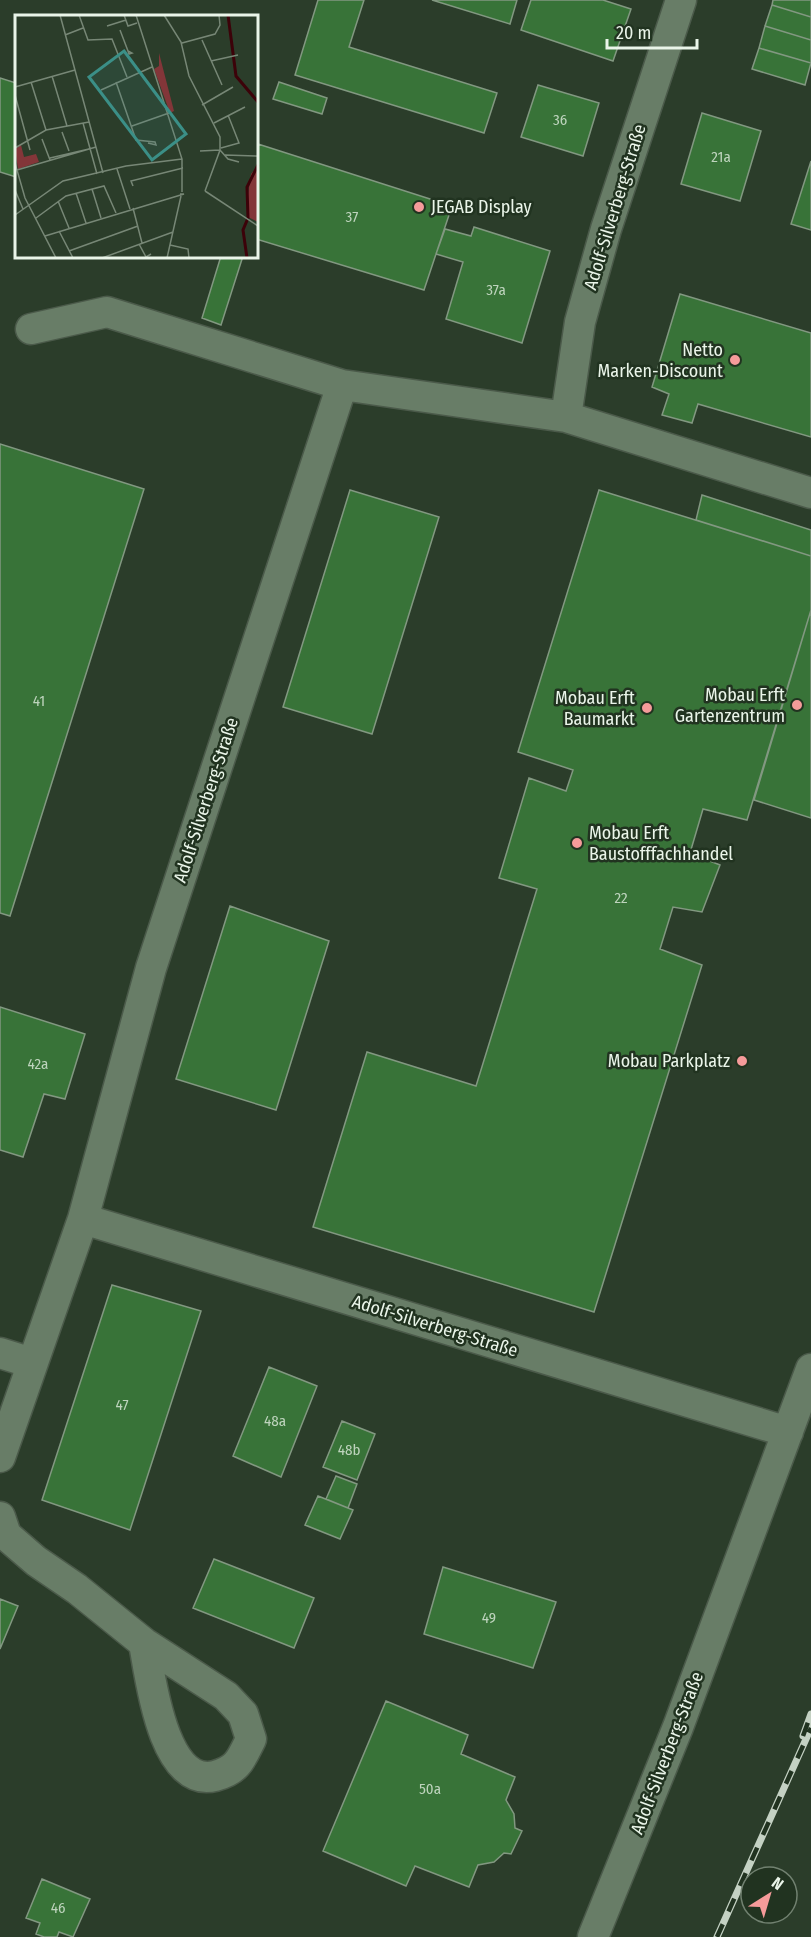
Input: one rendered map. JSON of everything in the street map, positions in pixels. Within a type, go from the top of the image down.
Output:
[{"type":"street","name":"Adolf-Silverberg-Straße","points":[[566,417],[583,310],[606,229],[681,0]]},
{"type":"street","points":[[31,328],[107,312],[342,385],[566,417],[811,493]]},
{"type":"street","name":"Adolf-Silverberg-Straße","points":[[0,1457],[82,1219],[151,968],[342,385]]},
{"type":"street","name":"Adolf-Silverberg-Straße","points":[[82,1219],[788,1432]]},
{"type":"street","points":[[0,1353],[32,1363]]},
{"type":"street","name":"Adolf-Silverberg-Straße","points":[[593,1937],[678,1727],[811,1369]]},
{"type":"street","points":[[0,1517],[6,1535],[36,1562],[77,1589],[144,1643]]},
{"type":"building","points":[[318,0],[364,0],[349,47],[497,93],[484,133],[295,75]]},
{"type":"building","points":[[432,0],[517,0],[510,24]]},
{"type":"building","points":[[531,0],[603,0],[631,9],[613,61],[521,30]]},
{"type":"building","points":[[773,0],[811,0],[811,17],[772,5]]},
{"type":"building","points":[[772,5],[811,17],[811,40],[765,26]]},
{"type":"building","points":[[765,26],[811,40],[811,63],[759,48]]},
{"type":"building","points":[[759,48],[811,63],[805,85],[752,69]]},
{"type":"building","points":[[0,78],[15,83],[15,177],[0,172]]},
{"type":"building","points":[[279,82],[327,98],[322,114],[273,99]]},
{"type":"building","points":[[538,85],[599,103],[583,156],[521,137]]},
{"type":"building","points":[[702,113],[761,131],[740,201],[681,184]]},
{"type":"building","points":[[258,144],[452,206],[424,290],[258,240]]},
{"type":"building","points":[[811,161],[811,230],[791,224]]},
{"type":"building","points":[[474,227],[550,251],[522,343],[446,319],[463,262],[436,254],[445,229],[471,236]]},
{"type":"building","points":[[220,258],[242,258],[221,325],[202,318]]},
{"type":"building","name":"Netto Marken-Discount","points":[[680,294],[811,333],[811,437],[698,404],[692,423],[662,415],[669,394],[652,387]]},
{"type":"building","points":[[0,444],[144,489],[10,916],[0,913]]},
{"type":"building","points":[[350,490],[439,517],[372,734],[283,707]]},
{"type":"building","points":[[599,490],[811,556],[811,610],[747,820],[703,809],[690,853],[720,865],[702,912],[673,907],[660,949],[702,965],[594,1312],[313,1227],[367,1052],[476,1086],[537,889],[499,878],[529,778],[566,791],[573,770],[518,752]]},
{"type":"building","points":[[702,495],[811,530],[811,556],[696,520]]},
{"type":"building","name":"Mobau Erft Gartenzentrum","points":[[811,610],[811,818],[754,800]]},
{"type":"building","points":[[230,906],[329,941],[276,1110],[176,1079]]},
{"type":"building","points":[[0,1007],[85,1034],[65,1099],[44,1094],[23,1157],[0,1150]]},
{"type":"building","points":[[112,1285],[201,1311],[130,1530],[42,1500]]},
{"type":"building","points":[[269,1367],[317,1386],[281,1477],[233,1456]]},
{"type":"building","points":[[342,1421],[375,1434],[357,1480],[323,1467]]},
{"type":"building","points":[[336,1476],[357,1484],[348,1508],[326,1499]]},
{"type":"building","points":[[318,1496],[353,1510],[340,1539],[305,1525]]},
{"type":"building","points":[[214,1559],[314,1598],[294,1648],[193,1608]]},
{"type":"building","points":[[443,1567],[556,1602],[533,1668],[424,1634]]},
{"type":"building","points":[[0,1599],[18,1606],[0,1649]]},
{"type":"building","points":[[386,1701],[468,1735],[461,1754],[515,1777],[506,1800],[514,1814],[515,1828],[522,1831],[511,1854],[504,1853],[494,1862],[478,1865],[469,1887],[415,1866],[406,1886],[323,1851]]},
{"type":"building","points":[[42,1879],[90,1899],[73,1937],[59,1932],[57,1937],[44,1937],[36,1934],[40,1923],[26,1918]]},
{"type":"railway","points":[[803,1736],[811,1714]]},
{"type":"railway","points":[[717,1937],[811,1728]]},
{"type":"place","name":"JEGAB Display","points":[[419,207]]},
{"type":"place","name":"Netto Marken-Discount","points":[[735,360]]},
{"type":"place","name":"Mobau Erft Gartenzentrum","points":[[797,705]]},
{"type":"place","name":"Mobau Erft Baumarkt","points":[[647,708]]},
{"type":"place","name":"Mobau Erft Baustofffachhandel","points":[[577,843]]},
{"type":"place","name":"Mobau Parkplatz","points":[[742,1061]]}]
